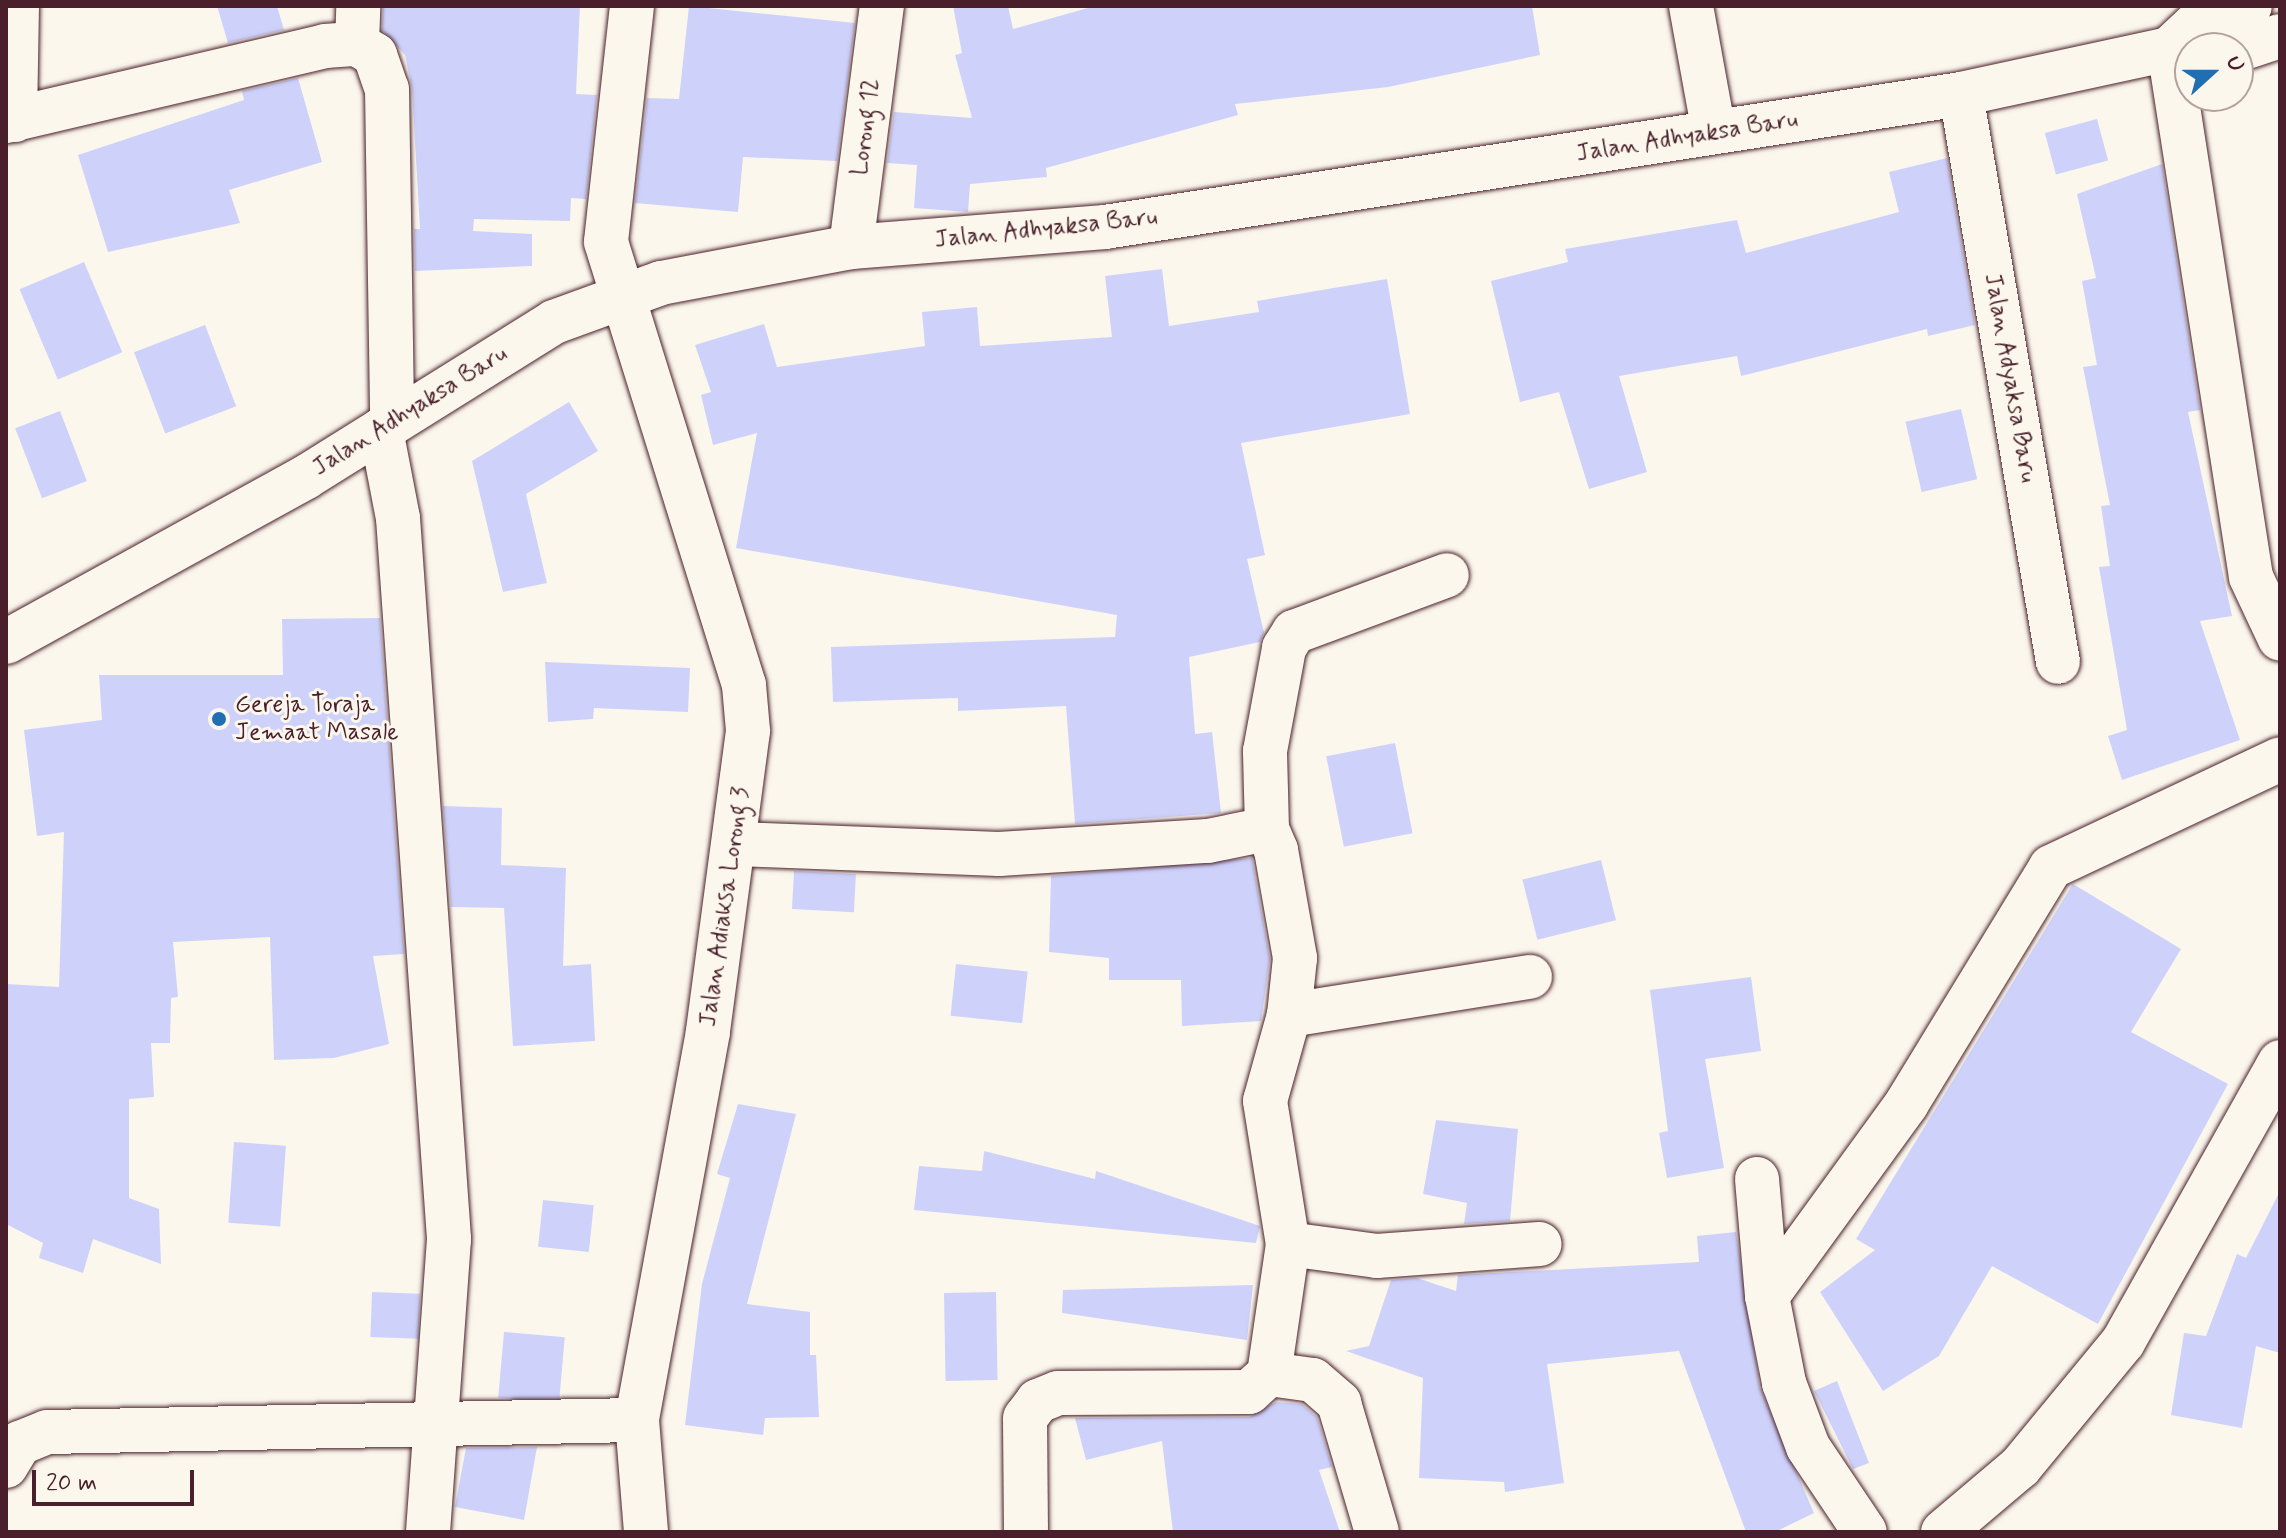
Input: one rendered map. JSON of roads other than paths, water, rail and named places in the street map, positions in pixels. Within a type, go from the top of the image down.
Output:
[{"type":"street","points":[[17,6],[11,120],[358,25],[375,55],[387,89],[386,427],[398,518],[449,1239],[428,1532]]},
{"type":"street","name":"Jalan Adiaksa Lorong 3","points":[[632,6],[606,242],[744,685],[748,731],[737,844],[610,1420],[646,1532]]},
{"type":"street","name":"Lorong 12","points":[[851,247],[882,6]]},
{"type":"street","points":[[1691,6],[1714,132]]},
{"type":"street","points":[[2191,32],[2195,25],[2250,6]]},
{"type":"street","points":[[2254,45],[2280,36]]},
{"type":"street","name":"Jalan Adhyaksa Baru","points":[[6,642],[386,427],[554,322],[623,294],[851,247],[1105,227],[1961,94],[2174,52]]},
{"type":"street","name":"Jalan Adyaksa Baru","points":[[1961,94],[2058,662]]},
{"type":"street","points":[[2187,112],[2251,577],[2280,639]]},
{"type":"street","points":[[1026,1532],[1025,1418],[1038,1401],[1089,1392],[1249,1392],[1269,1374],[1288,1244],[1265,1101],[1289,1015],[1294,946],[1267,829],[1265,751],[1284,648],[1294,632],[1447,575]]},
{"type":"street","points":[[1767,1296],[1907,1103],[2051,867],[2280,759]]},
{"type":"street","points":[[737,844],[999,854],[1208,841],[1267,829]]},
{"type":"street","points":[[1289,1015],[1530,977]]},
{"type":"street","points":[[1943,1532],[2020,1467],[2123,1342],[2280,1062]]},
{"type":"street","points":[[1757,1179],[1767,1296],[1784,1383],[1808,1447],[1851,1529]]},
{"type":"street","points":[[1288,1244],[1377,1256],[1540,1244]]},
{"type":"street","points":[[1269,1374],[1313,1380],[1339,1403],[1377,1532]]},
{"type":"street","points":[[6,1466],[20,1443],[47,1432],[610,1420]]},
{"type":"place","name":"Gereja Toraja Jemaat Masale","points":[[219,719]]}]
